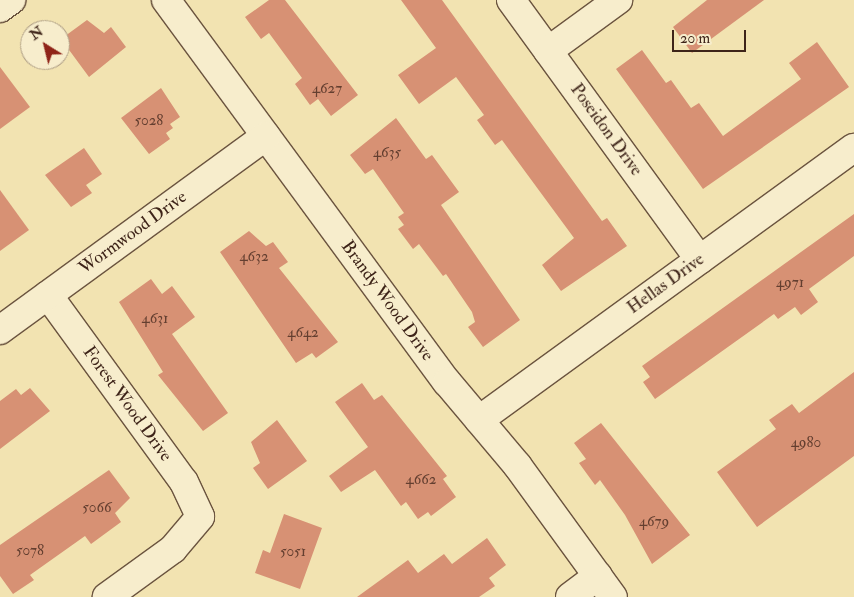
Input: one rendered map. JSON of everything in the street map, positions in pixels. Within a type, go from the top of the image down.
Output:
[{"type":"street","points":[[0,8],[11,0]]},
{"type":"street","name":"Brandy Wood Drive","points":[[166,0],[266,136],[606,587]]},
{"type":"street","name":"Poseidon Drive","points":[[511,0],[700,260]]},
{"type":"street","points":[[548,51],[618,0]]},
{"type":"street","name":"Wormwood Drive","points":[[0,330],[266,136]]},
{"type":"street","name":"Hellas Drive","points":[[479,420],[854,148]]},
{"type":"street","name":"Forest Wood Drive","points":[[48,295],[184,482],[200,517],[173,549],[107,597]]},
{"type":"street","points":[[570,597],[606,587]]},
{"type":"building","points":[[269,0],[285,0],[358,95],[331,116],[318,99],[310,105],[295,84],[302,78],[269,33],[261,39],[245,17]]},
{"type":"building","points":[[401,0],[442,0],[602,221],[607,218],[627,246],[561,291],[542,265],[574,238],[502,140],[495,145],[477,120],[484,115],[456,77],[419,104],[398,75],[436,48]]},
{"type":"building","points":[[707,0],[764,0],[692,53],[673,27]]},
{"type":"building","points":[[87,20],[104,33],[111,27],[126,47],[89,77],[70,51],[70,32]]},
{"type":"building","points":[[817,42],[849,87],[703,189],[616,69],[642,50],[666,83],[671,80],[691,108],[699,103],[723,136],[801,79],[789,63]]},
{"type":"building","points":[[0,67],[30,107],[0,129]]},
{"type":"building","points":[[161,88],[180,117],[170,124],[173,128],[166,133],[170,139],[149,154],[121,118]]},
{"type":"building","points":[[396,118],[426,159],[432,155],[459,192],[441,205],[520,320],[483,347],[468,327],[475,322],[472,312],[446,274],[443,276],[419,244],[413,249],[398,229],[404,225],[398,217],[404,213],[373,169],[365,174],[350,155]]},
{"type":"building","points":[[84,148],[102,174],[86,185],[92,193],[71,207],[45,175]]},
{"type":"building","points":[[0,190],[29,230],[0,251]]},
{"type":"building","points":[[854,214],[854,256],[809,289],[818,302],[801,315],[795,307],[778,319],[774,314],[655,399],[643,382],[650,377],[642,366]]},
{"type":"building","points":[[249,231],[266,246],[273,242],[288,262],[279,268],[338,342],[316,358],[312,353],[296,363],[220,252]]},
{"type":"building","points":[[151,279],[162,294],[172,286],[195,317],[172,334],[228,413],[203,431],[158,375],[163,372],[119,302]]},
{"type":"building","points":[[854,372],[854,456],[757,527],[717,472],[776,429],[769,420],[792,404],[799,413]]},
{"type":"building","points":[[362,383],[374,400],[382,395],[447,476],[443,479],[456,497],[431,516],[428,512],[418,519],[406,502],[401,506],[375,470],[341,492],[329,476],[368,447],[335,402]]},
{"type":"building","points":[[30,388],[50,411],[0,449],[0,401],[16,389],[21,395]]},
{"type":"building","points":[[277,420],[307,461],[268,489],[253,468],[260,463],[251,442]]},
{"type":"building","points":[[601,423],[690,535],[652,564],[625,515],[600,480],[595,485],[579,463],[586,459],[574,443]]},
{"type":"building","points":[[109,470],[130,498],[115,513],[121,522],[91,544],[85,536],[30,575],[34,580],[13,594],[0,576],[0,545]]},
{"type":"building","points":[[284,514],[322,528],[300,589],[255,573],[263,550],[270,553]]},
{"type":"building","points":[[487,538],[506,565],[489,578],[495,586],[479,597],[357,597],[408,560],[418,573],[444,554],[452,564]]}]
